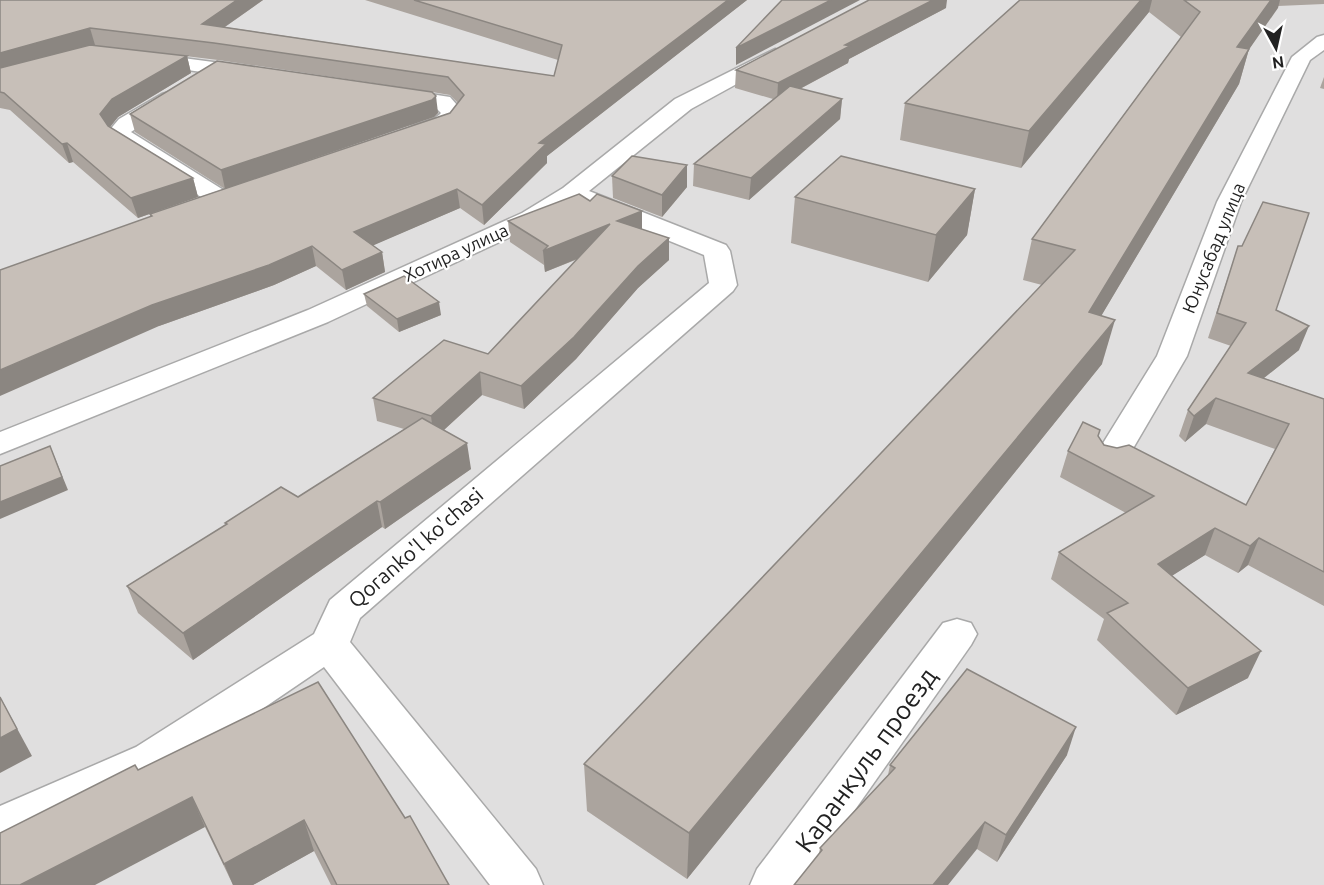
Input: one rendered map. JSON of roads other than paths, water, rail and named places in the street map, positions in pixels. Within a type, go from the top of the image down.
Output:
[{"type":"street","name":"Юнусабад улица","points":[[1109,461],[1172,356],[1229,202],[1302,57],[1324,40]]},
{"type":"street","name":"Хотира улица","points":[[0,444],[328,311],[512,227],[572,193],[683,104],[796,44]]},
{"type":"street","points":[[128,57],[277,77]]},
{"type":"street","points":[[218,68],[127,124],[118,132],[224,201]]},
{"type":"street","points":[[371,91],[442,102],[453,113],[443,124],[399,139]]},
{"type":"street","points":[[202,208],[246,193]]},
{"type":"street","name":"Qoranko'l ko'chasi","points":[[329,644],[344,610],[723,285],[717,251],[572,193]]},
{"type":"street","name":"Каранкуль проезд","points":[[774,885],[957,634]]},
{"type":"street","points":[[0,827],[152,760],[329,644],[519,885]]}]
